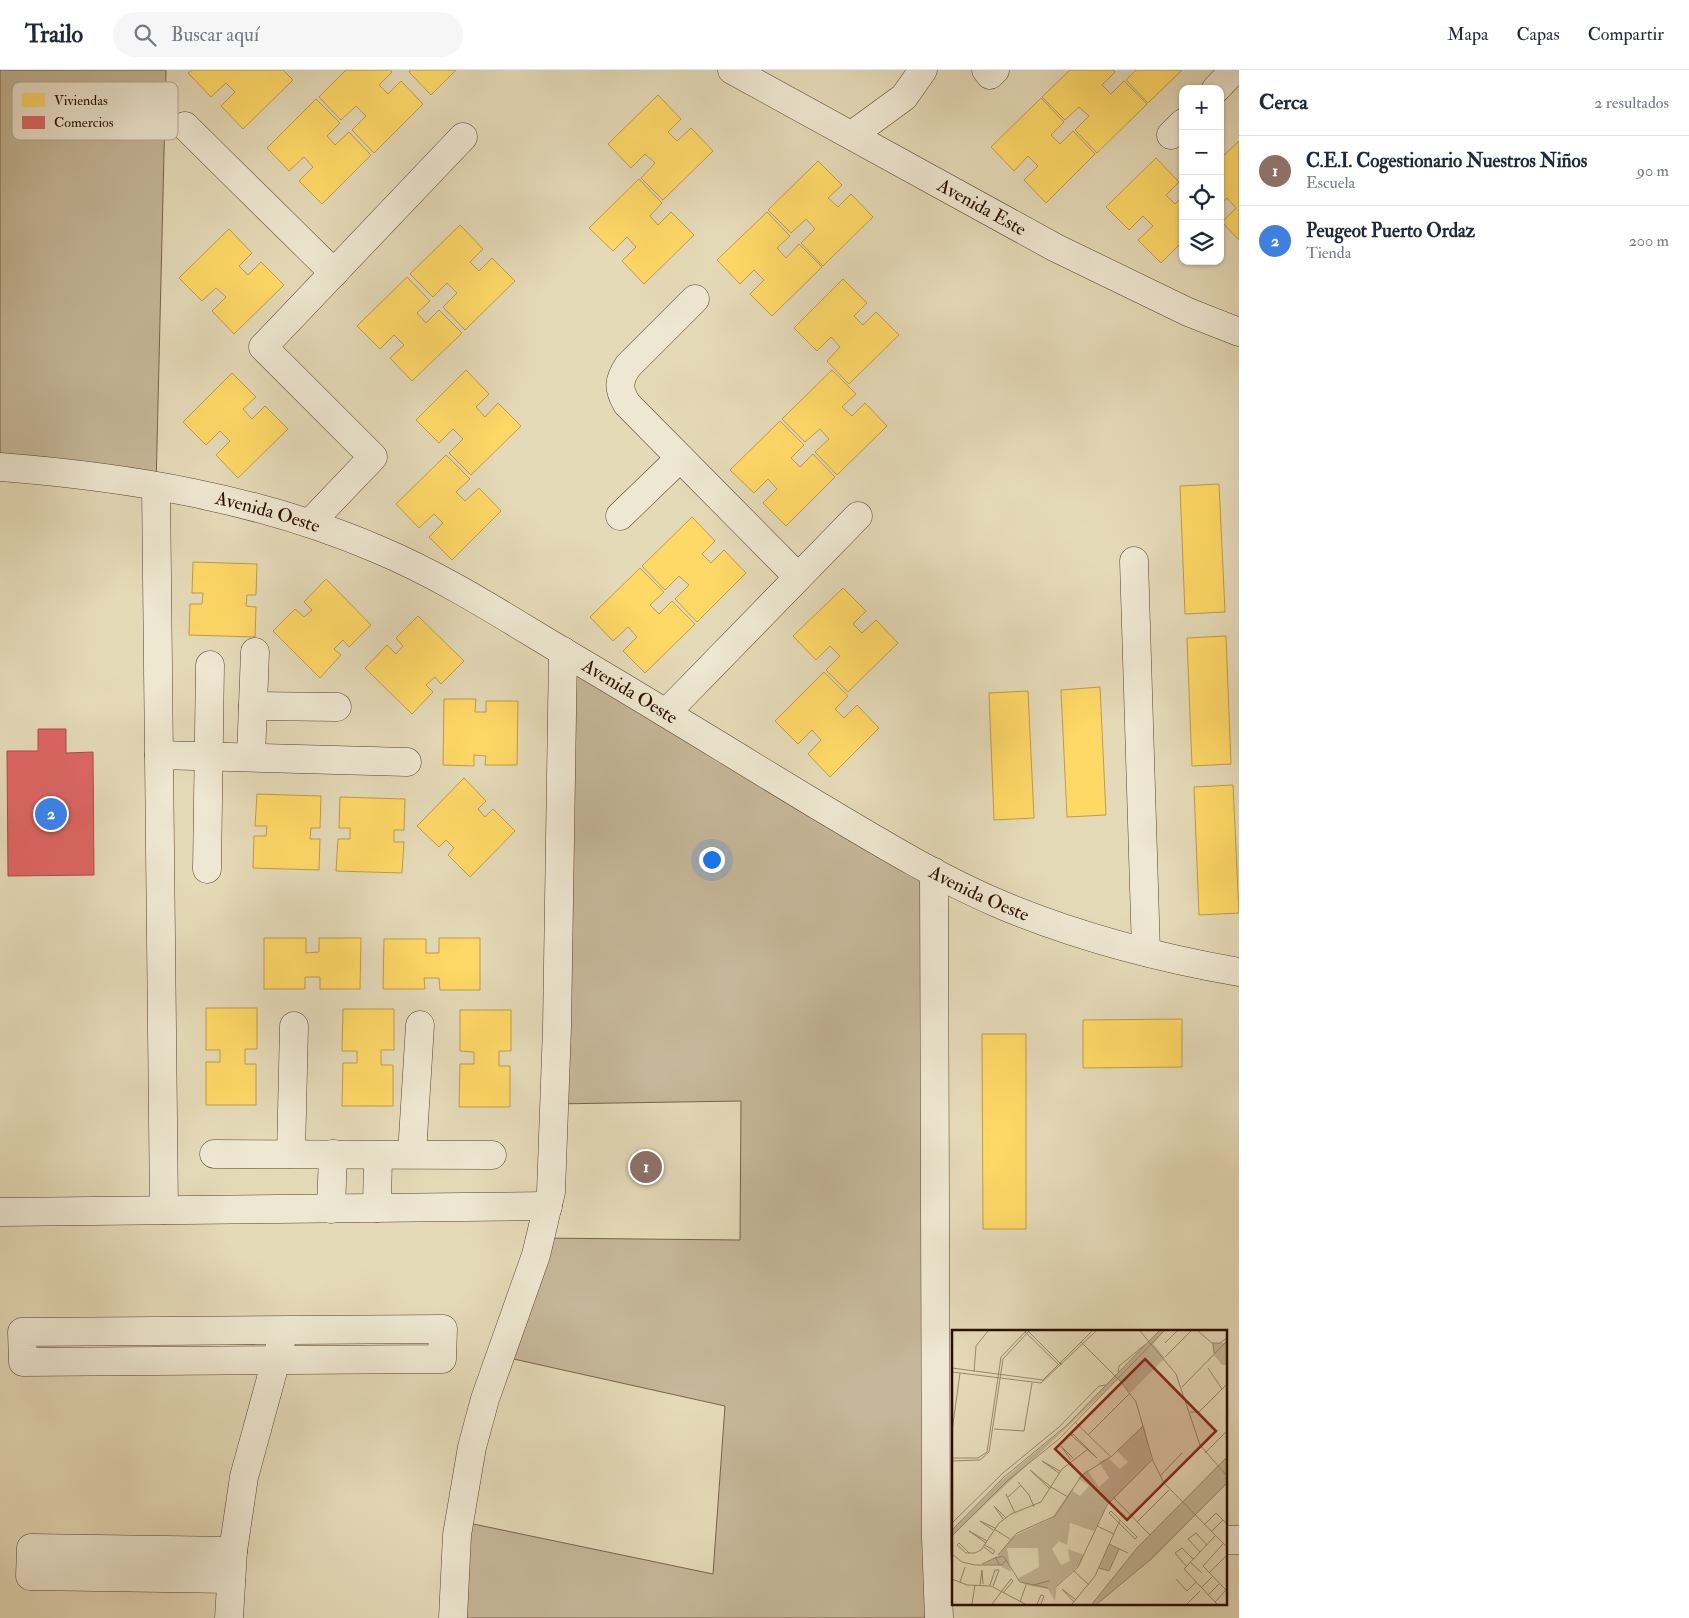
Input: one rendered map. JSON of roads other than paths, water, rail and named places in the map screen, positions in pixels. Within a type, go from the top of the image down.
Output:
[{"type":"street","name":"Avenida Este","points":[[732,70],[1088,264],[1188,312],[1239,332]]},
{"type":"street","points":[[852,135],[904,97],[923,70]]},
{"type":"street","points":[[986,70],[990,74],[995,70]]},
{"type":"street","points":[[185,126],[334,273]]},
{"type":"street","points":[[310,523],[373,457],[263,347],[463,137]]},
{"type":"street","points":[[695,299],[628,366],[619,378],[619,391],[627,404],[798,577]]},
{"type":"street","points":[[620,516],[680,458]]},
{"type":"street","name":"Avenida Oeste","points":[[0,467],[106,477],[250,506],[310,523],[408,563],[563,651],[835,816],[934,872],[1002,905],[1043,921],[1146,952],[1239,972]]},
{"type":"street","points":[[0,488],[17,481],[54,471]]},
{"type":"street","points":[[156,487],[164,1210]]},
{"type":"street","points":[[666,713],[858,516]]},
{"type":"street","points":[[1134,561],[1146,952]]},
{"type":"street","points":[[453,1618],[457,1535],[472,1447],[485,1398],[536,1255],[551,1192],[557,1027],[563,651]]},
{"type":"street","points":[[251,758],[255,652]]},
{"type":"street","points":[[207,870],[210,665]]},
{"type":"street","points":[[253,706],[337,707]]},
{"type":"street","points":[[159,755],[407,762]]},
{"type":"street","points":[[934,872],[937,1335],[944,1538],[939,1618]]},
{"type":"street","points":[[412,1154],[420,1025]]},
{"type":"street","points":[[291,1154],[294,1026]]},
{"type":"street","points":[[214,1154],[492,1155]]},
{"type":"street","points":[[331,1209],[333,1154]]},
{"type":"street","points":[[377,1208],[378,1155]]},
{"type":"street","points":[[0,1212],[548,1206]]},
{"type":"street","points":[[443,1329],[442,1359],[276,1359],[22,1362],[22,1332],[443,1329]]},
{"type":"street","points":[[229,1618],[231,1579],[244,1477],[284,1331]]},
{"type":"street","points":[[1226,1540],[1239,1540]]},
{"type":"street","points":[[231,1579],[30,1576],[31,1548],[234,1551]]},
{"type":"place","name":"Peugeot Puerto Ordaz","points":[[51,814]]},
{"type":"place","name":"C.E.I. Cogestionario Nuestros Niños","points":[[646,1167]]}]
